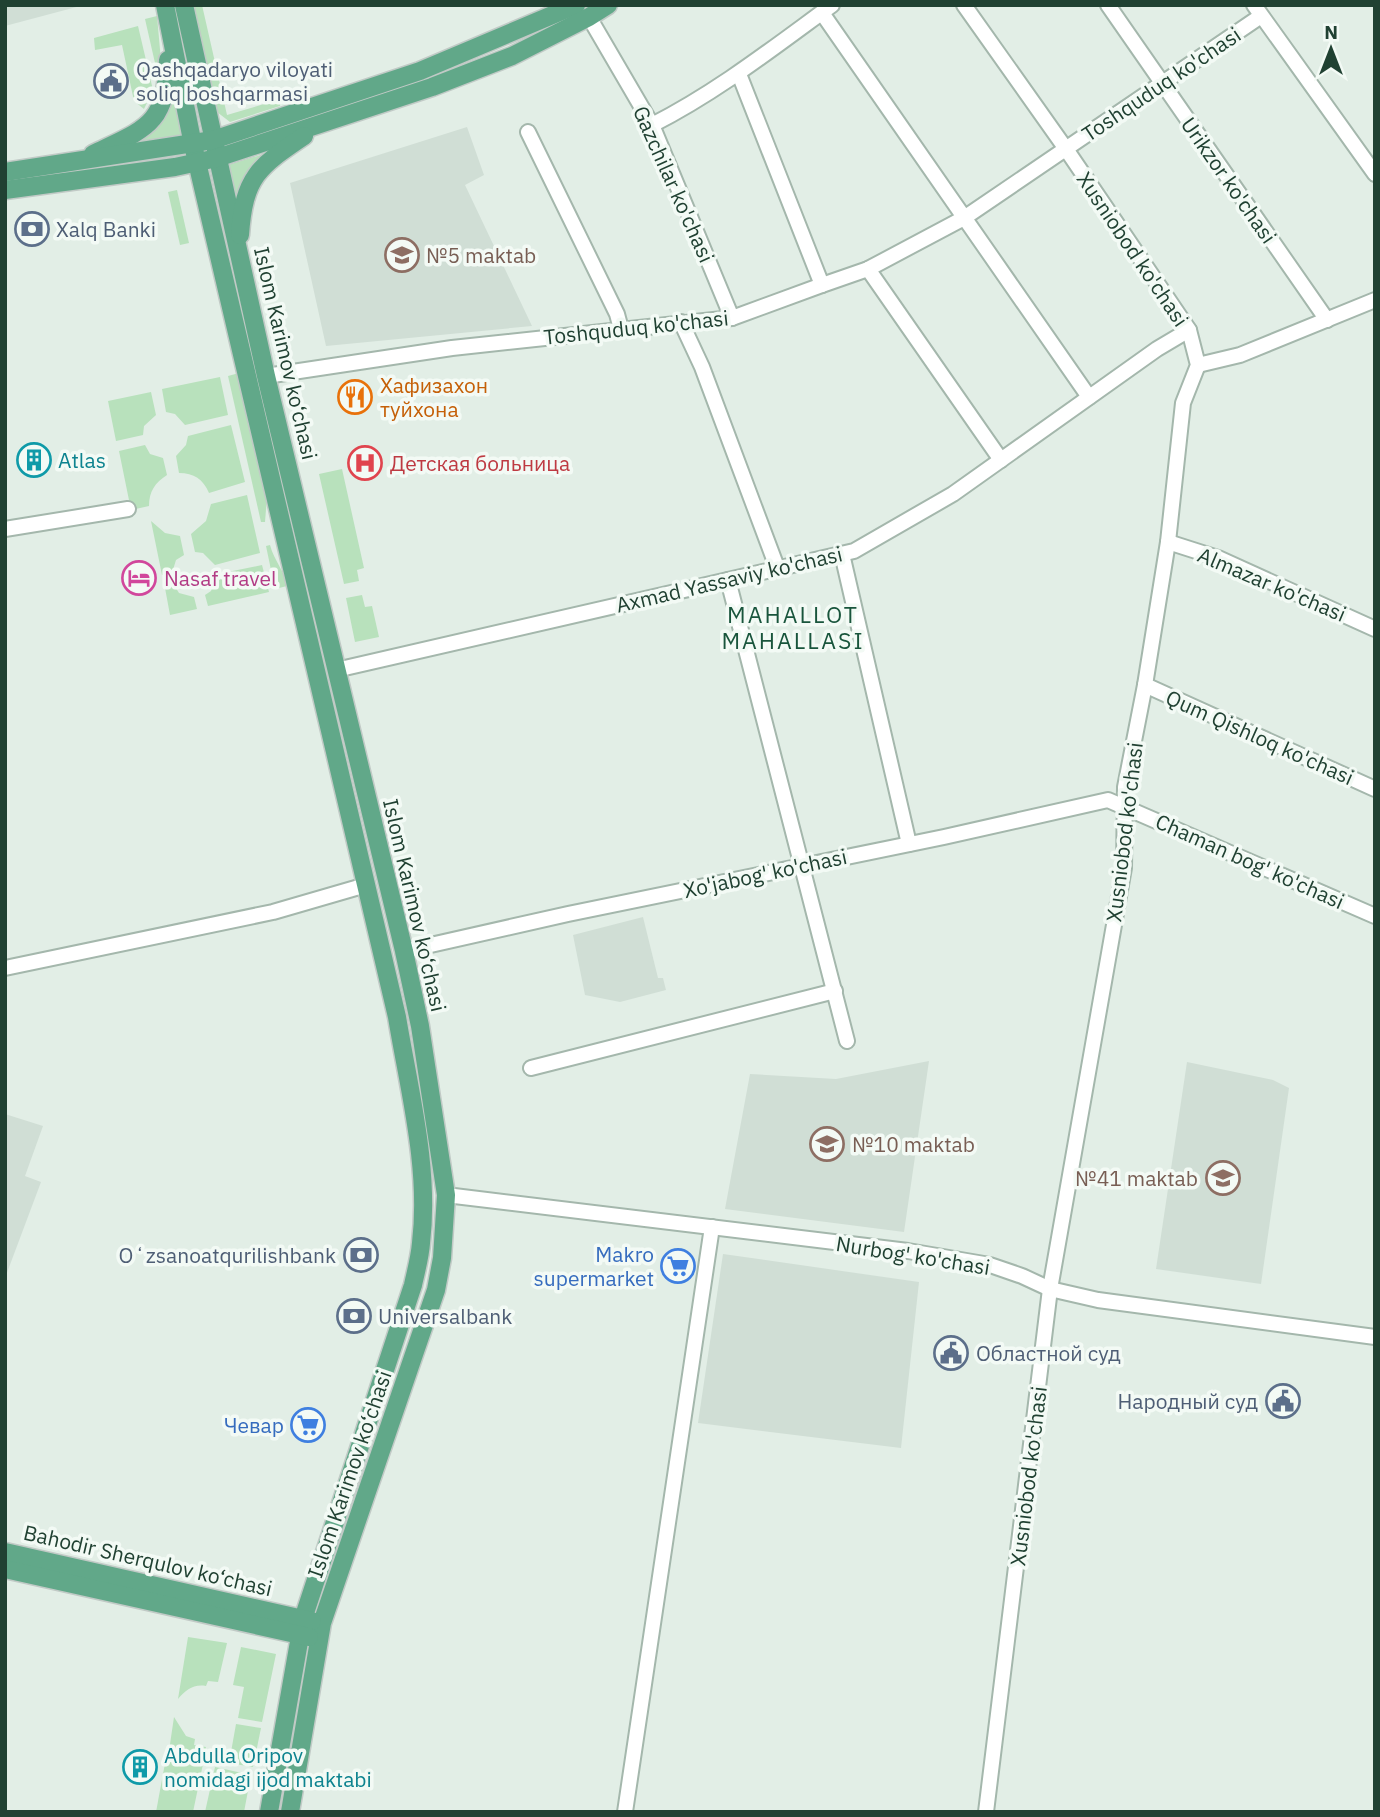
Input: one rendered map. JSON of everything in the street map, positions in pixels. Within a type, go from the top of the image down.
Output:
[{"type":"main road","name":"Islom Karimov ko‘chasi","points":[[165,5],[193,145],[397,1017],[418,1141],[423,1193],[421,1242],[413,1285],[302,1627],[269,1812]]},
{"type":"main road","name":"Islom Karimov ko‘chasi","points":[[184,5],[266,376],[404,951],[417,1012],[446,1195],[442,1258],[436,1290],[321,1631],[290,1812]]},
{"type":"main road","points":[[5,190],[198,163],[215,149],[583,11],[608,5]]},
{"type":"main road","points":[[5,172],[193,145],[215,149],[322,124],[432,87],[512,55],[583,11]]},
{"type":"main road","points":[[77,162],[136,133],[160,110],[167,84],[169,28]]},
{"type":"main road","points":[[239,249],[245,198],[251,181],[263,165],[322,124]]},
{"type":"main road","points":[[397,1017],[405,1008],[417,1012]]},
{"type":"main road","name":"Bahodir Sherqulov ko‘chasi","points":[[5,1552],[302,1627]]},
{"type":"main road","name":"Bahodir Sherqulov ko‘chasi","points":[[5,1569],[321,1631]]},
{"type":"street","name":"Xusniobod ko'chasi","points":[[964,5],[1189,330],[1198,365],[1183,403],[1168,542],[1125,787],[1124,868],[1050,1289],[986,1812]]},
{"type":"street","name":"Urikzor ko'chasi","points":[[1108,5],[1327,320]]},
{"type":"street","points":[[652,125],[688,107],[739,74],[827,9],[964,218],[1088,397]]},
{"type":"street","name":"Toshquduq ko'chasi","points":[[266,376],[452,348],[732,318],[869,269],[964,218],[1162,83],[1258,10]]},
{"type":"street","points":[[1258,10],[1375,174]]},
{"type":"street","name":"Gazchilar ko'chasi","points":[[583,11],[652,125],[732,318]]},
{"type":"street","points":[[739,74],[822,285]]},
{"type":"street","points":[[528,132],[617,314],[621,329]]},
{"type":"street","points":[[869,269],[1001,460]]},
{"type":"street","points":[[1198,365],[1240,355],[1375,300]]},
{"type":"street","points":[[681,322],[702,367],[778,570]]},
{"type":"street","name":"Axmad Yassaviy ko'chasi","points":[[336,670],[853,551],[953,494],[1157,349],[1189,330]]},
{"type":"street","points":[[5,529],[128,509]]},
{"type":"street","name":"Almazar ko'chasi","points":[[1168,542],[1218,558],[1375,629]]},
{"type":"street","points":[[842,554],[909,844]]},
{"type":"street","points":[[728,580],[847,1041]]},
{"type":"street","name":"Qum Qishloq ko'chasi","points":[[1145,685],[1375,789]]},
{"type":"street","name":"Xo'jabog' ko'chasi","points":[[404,951],[1108,800],[1125,807]]},
{"type":"street","name":"Chaman bog' ko'chasi","points":[[1125,807],[1375,916]]},
{"type":"street","points":[[5,968],[273,912],[366,885]]},
{"type":"street","points":[[531,1068],[835,991]]},
{"type":"street","name":"Nurbog' ko'chasi","points":[[446,1195],[908,1251],[990,1265],[1050,1289],[1098,1300],[1375,1337]]},
{"type":"street","points":[[625,1812],[712,1227]]},
{"type":"shaded area","points":[[5,5],[84,5],[5,26]]},
{"type":"shaded area","name":"№5 maktab","points":[[467,127],[484,175],[465,185],[532,326],[326,346],[290,183]]},
{"type":"shaded area","points":[[643,917],[658,978],[663,978],[666,990],[620,1002],[585,995],[573,935]]},
{"type":"shaded area","name":"№10 maktab","points":[[929,1061],[904,1232],[725,1209],[750,1074],[836,1079]]},
{"type":"shaded area","name":"№41 maktab","points":[[1187,1062],[1273,1080],[1289,1088],[1261,1284],[1156,1269]]},
{"type":"shaded area","points":[[5,1114],[43,1126],[25,1176],[41,1182],[5,1278]]},
{"type":"shaded area","points":[[723,1254],[919,1282],[901,1448],[698,1423]]},
{"type":"green space","points":[[194,5],[202,5],[227,115],[281,99],[280,106],[230,122],[217,112]]},
{"type":"green space","points":[[157,16],[162,72],[160,85],[145,19]]},
{"type":"green space","points":[[138,26],[153,90],[144,109],[134,101],[122,45],[95,50],[94,38]]},
{"type":"green space","points":[[172,84],[182,137],[126,144]]},
{"type":"green space","points":[[270,152],[238,206],[228,165]]},
{"type":"green space","points":[[177,190],[189,243],[180,245],[168,192]]},
{"type":"green space","points":[[239,373],[267,497],[265,522],[261,522],[228,376]]},
{"type":"green space","points":[[220,377],[228,415],[185,425],[175,414],[166,412],[162,389]]},
{"type":"green space","points":[[151,392],[156,415],[144,426],[143,435],[116,441],[108,401]]},
{"type":"green space","points":[[231,425],[245,482],[209,493],[197,478],[179,473],[176,456],[186,445],[188,436]]},
{"type":"green space","points":[[145,445],[150,454],[163,458],[167,475],[154,488],[149,506],[131,510],[119,451]]},
{"type":"green space","points":[[342,469],[364,568],[357,570],[359,581],[344,584],[319,474]]},
{"type":"green space","points":[[247,495],[260,553],[215,565],[203,553],[195,552],[191,534],[206,521],[211,504]]},
{"type":"green space","points":[[151,521],[165,533],[180,536],[184,555],[176,560],[172,573],[162,575]]},
{"type":"green space","points":[[270,545],[287,586],[275,589],[266,546]]},
{"type":"green space","points":[[262,565],[269,592],[208,606],[205,595],[211,591],[218,574]]},
{"type":"green space","points":[[174,585],[179,593],[194,597],[197,609],[170,615],[165,588]]},
{"type":"green space","points":[[362,595],[365,607],[372,606],[379,637],[355,642],[346,598]]},
{"type":"green space","points":[[188,1637],[227,1643],[218,1682],[208,1681],[206,1686],[187,1690],[178,1699]]},
{"type":"green space","points":[[241,1647],[276,1654],[262,1722],[238,1718],[244,1687],[233,1685]]},
{"type":"green space","points":[[174,1717],[186,1736],[195,1739],[194,1745],[206,1747],[204,1757],[169,1751]]},
{"type":"green space","points":[[236,1724],[261,1728],[253,1767],[217,1761],[219,1750],[231,1752]]},
{"type":"green space","points":[[166,1758],[203,1764],[193,1812],[156,1812]]},
{"type":"green space","points":[[215,1767],[251,1775],[244,1812],[205,1812]]},
{"type":"place","name":"Qashqadaryo viloyati soliq boshqarmasi","points":[[111,81]]},
{"type":"place","name":"Xalq Banki","points":[[32,229]]},
{"type":"place","name":"№5 maktab","points":[[402,255]]},
{"type":"place","name":"Хафизахон туйхона","points":[[355,397]]},
{"type":"place","name":"Atlas","points":[[34,460]]},
{"type":"place","name":"Детская больница","points":[[365,463]]},
{"type":"place","name":"Nasaf travel","points":[[139,578]]},
{"type":"place","name":"№10 maktab","points":[[827,1144]]},
{"type":"place","name":"№41 maktab","points":[[1223,1178]]},
{"type":"place","name":"Oʻzsanoatqurilishbank","points":[[361,1255]]},
{"type":"place","name":"Makro supermarket","points":[[678,1266]]},
{"type":"place","name":"Universalbank","points":[[354,1316]]},
{"type":"place","name":"Областной суд","points":[[951,1353]]},
{"type":"place","name":"Народный суд","points":[[1283,1401]]},
{"type":"place","name":"Чевар","points":[[308,1425]]},
{"type":"place","name":"Abdulla Oripov nomidagi ijod maktabi","points":[[140,1767]]},
{"type":"district","name":"MAHALLOT MAHALLASI","points":[[793,627]]}]
